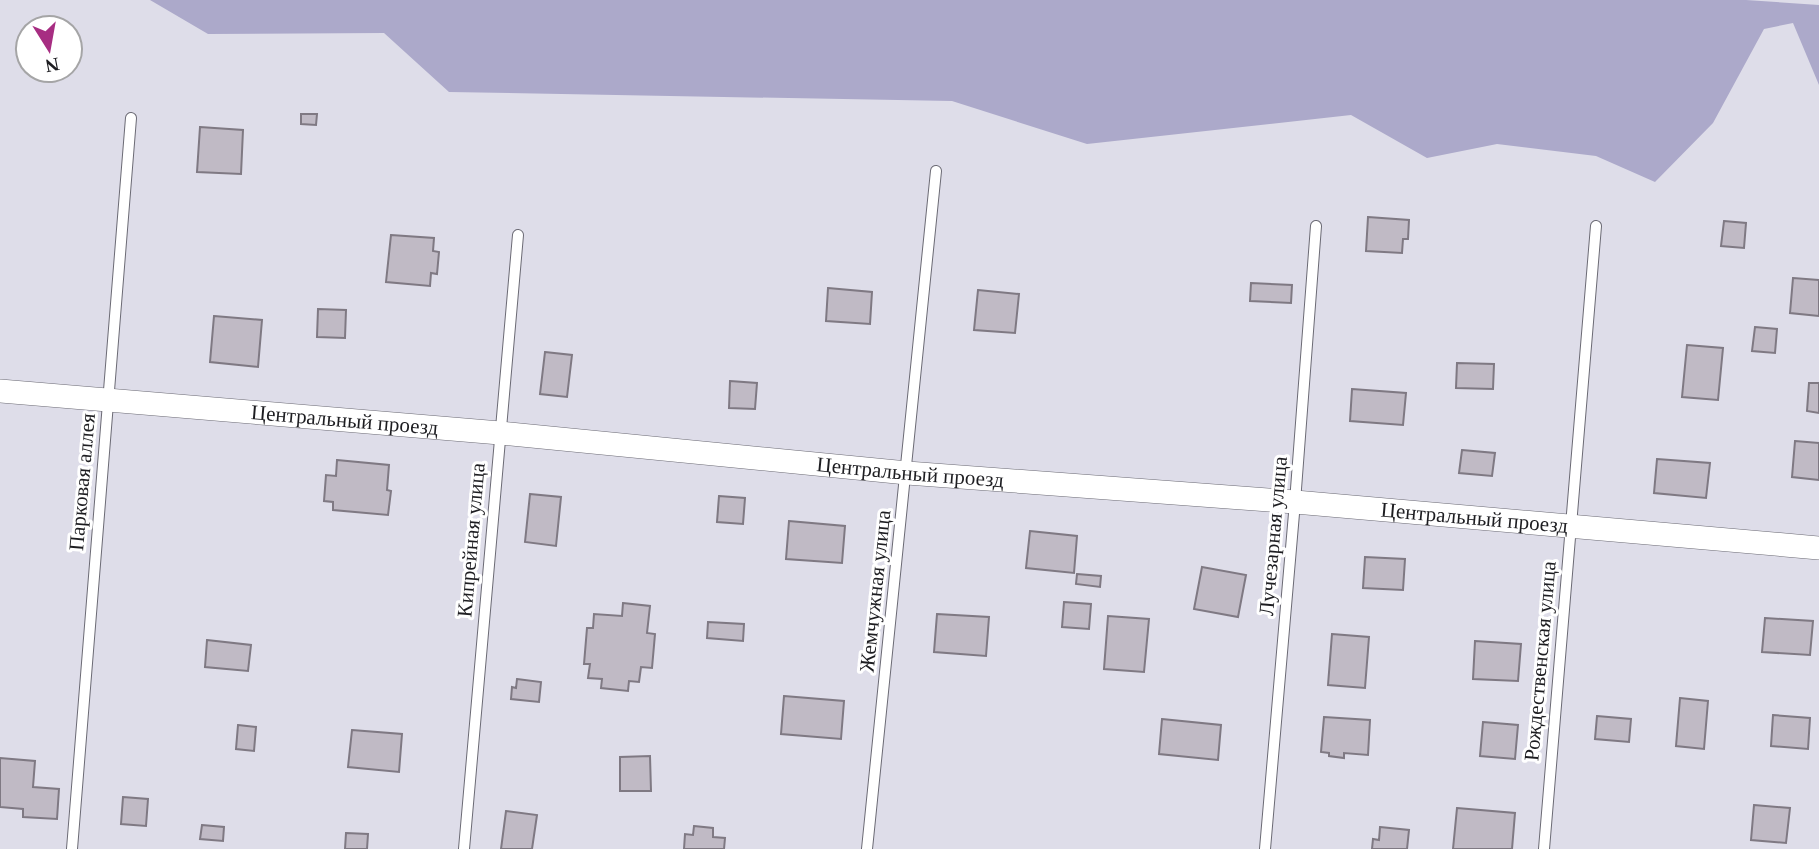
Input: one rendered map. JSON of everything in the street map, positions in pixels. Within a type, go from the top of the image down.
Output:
[{"type":"street","name":"Центральный проезд","points":[[0,391],[500,433],[907,472],[1296,502],[1819,548]]},
{"type":"lane","name":"Парковая аллея","points":[[72,849],[131,118]]},
{"type":"lane","name":"Жемчужная улица","points":[[867,849],[936,171]]},
{"type":"lane","name":"Лучезарная улица","points":[[1265,849],[1296,502],[1316,226]]},
{"type":"lane","name":"Рождественская улица","points":[[1544,849],[1596,226]]},
{"type":"lane","name":"Кипрейная улица","points":[[464,849],[518,235]]},
{"type":"shaded area","points":[[150,0],[1746,0],[1819,5],[1819,85],[1793,23],[1764,29],[1713,123],[1655,182],[1596,156],[1497,144],[1427,158],[1351,115],[1087,144],[952,101],[449,92],[384,33],[208,34]]},
{"type":"building","points":[[301,114],[317,114],[316,125],[301,124]]},
{"type":"building","points":[[200,127],[243,130],[241,174],[197,172]]},
{"type":"building","points":[[1368,217],[1409,220],[1408,239],[1403,239],[1402,253],[1366,251]]},
{"type":"building","points":[[1724,221],[1746,223],[1744,248],[1721,246]]},
{"type":"building","points":[[391,235],[434,238],[433,251],[439,252],[437,274],[431,273],[430,286],[386,282]]},
{"type":"building","points":[[1793,278],[1819,280],[1819,316],[1790,313]]},
{"type":"building","points":[[1251,283],[1292,285],[1291,303],[1250,301]]},
{"type":"building","points":[[828,288],[872,292],[870,324],[826,321]]},
{"type":"building","points":[[978,290],[1019,294],[1015,333],[974,330]]},
{"type":"building","points":[[318,309],[346,310],[345,338],[317,337]]},
{"type":"building","points":[[214,316],[262,320],[258,367],[210,362]]},
{"type":"building","points":[[1755,327],[1777,329],[1775,353],[1752,351]]},
{"type":"building","points":[[1687,345],[1723,348],[1718,400],[1682,397]]},
{"type":"building","points":[[545,352],[572,355],[567,397],[540,394]]},
{"type":"building","points":[[1457,363],[1494,364],[1493,389],[1456,388]]},
{"type":"building","points":[[730,381],[757,383],[755,409],[729,408]]},
{"type":"building","points":[[1809,383],[1819,383],[1819,413],[1807,411]]},
{"type":"building","points":[[1352,389],[1406,393],[1403,425],[1350,421]]},
{"type":"building","points":[[1795,441],[1819,443],[1819,480],[1792,477]]},
{"type":"building","points":[[1462,450],[1495,453],[1492,476],[1459,473]]},
{"type":"building","points":[[1657,459],[1710,463],[1706,498],[1654,493]]},
{"type":"building","points":[[337,460],[389,465],[387,490],[391,491],[388,515],[333,510],[333,502],[324,501],[326,475],[336,476]]},
{"type":"building","points":[[530,494],[561,497],[556,546],[525,542]]},
{"type":"building","points":[[719,496],[745,498],[743,524],[717,522]]},
{"type":"building","points":[[789,521],[845,526],[842,563],[786,559]]},
{"type":"building","points":[[1030,531],[1077,536],[1074,573],[1026,568]]},
{"type":"building","points":[[1365,557],[1405,559],[1403,590],[1363,588]]},
{"type":"building","points":[[1202,567],[1246,575],[1238,617],[1194,609]]},
{"type":"building","points":[[1077,574],[1101,576],[1100,587],[1076,584]]},
{"type":"building","points":[[1064,602],[1091,604],[1089,629],[1062,627]]},
{"type":"building","points":[[623,603],[650,606],[647,633],[655,634],[652,668],[641,667],[639,682],[629,681],[628,691],[601,688],[602,679],[588,678],[590,664],[584,664],[587,628],[593,628],[594,614],[622,616]]},
{"type":"building","points":[[937,614],[989,617],[986,656],[934,652]]},
{"type":"building","points":[[1108,616],[1149,619],[1144,672],[1104,669]]},
{"type":"building","points":[[1765,618],[1813,621],[1810,655],[1762,652]]},
{"type":"building","points":[[708,622],[744,624],[743,641],[707,638]]},
{"type":"building","points":[[1332,634],[1369,637],[1365,688],[1328,685]]},
{"type":"building","points":[[207,640],[251,645],[248,671],[205,667]]},
{"type":"building","points":[[1475,641],[1521,644],[1518,681],[1473,679]]},
{"type":"building","points":[[517,679],[541,682],[539,702],[511,699],[512,687],[516,688]]},
{"type":"building","points":[[784,696],[844,701],[841,739],[781,734]]},
{"type":"building","points":[[1680,698],[1708,701],[1704,749],[1676,746]]},
{"type":"building","points":[[1773,715],[1810,718],[1808,749],[1771,746]]},
{"type":"building","points":[[1597,716],[1631,719],[1629,742],[1595,739]]},
{"type":"building","points":[[1324,717],[1370,720],[1368,755],[1344,753],[1344,758],[1321,752]]},
{"type":"building","points":[[1162,719],[1221,725],[1218,760],[1159,754]]},
{"type":"building","points":[[1483,722],[1518,725],[1515,759],[1480,756]]},
{"type":"building","points":[[238,725],[256,727],[254,751],[236,749]]},
{"type":"building","points":[[352,730],[402,734],[399,772],[348,767]]},
{"type":"building","points":[[650,756],[651,791],[620,791],[620,757]]},
{"type":"building","points":[[0,758],[35,761],[33,787],[59,789],[57,819],[23,817],[23,809],[0,807]]},
{"type":"building","points":[[123,797],[148,799],[146,826],[121,824]]},
{"type":"building","points":[[1754,805],[1790,808],[1786,843],[1751,840]]},
{"type":"building","points":[[1457,808],[1515,813],[1512,849],[1453,849]]},
{"type":"building","points":[[506,811],[537,815],[532,849],[501,849]]},
{"type":"building","points":[[202,825],[224,827],[223,841],[200,839]]},
{"type":"building","points":[[694,826],[713,828],[713,837],[725,838],[724,849],[684,849],[685,834],[693,835]]},
{"type":"building","points":[[1380,827],[1409,830],[1407,849],[1372,849],[1373,839],[1379,840]]},
{"type":"building","points":[[346,833],[368,834],[367,849],[345,849]]}]
